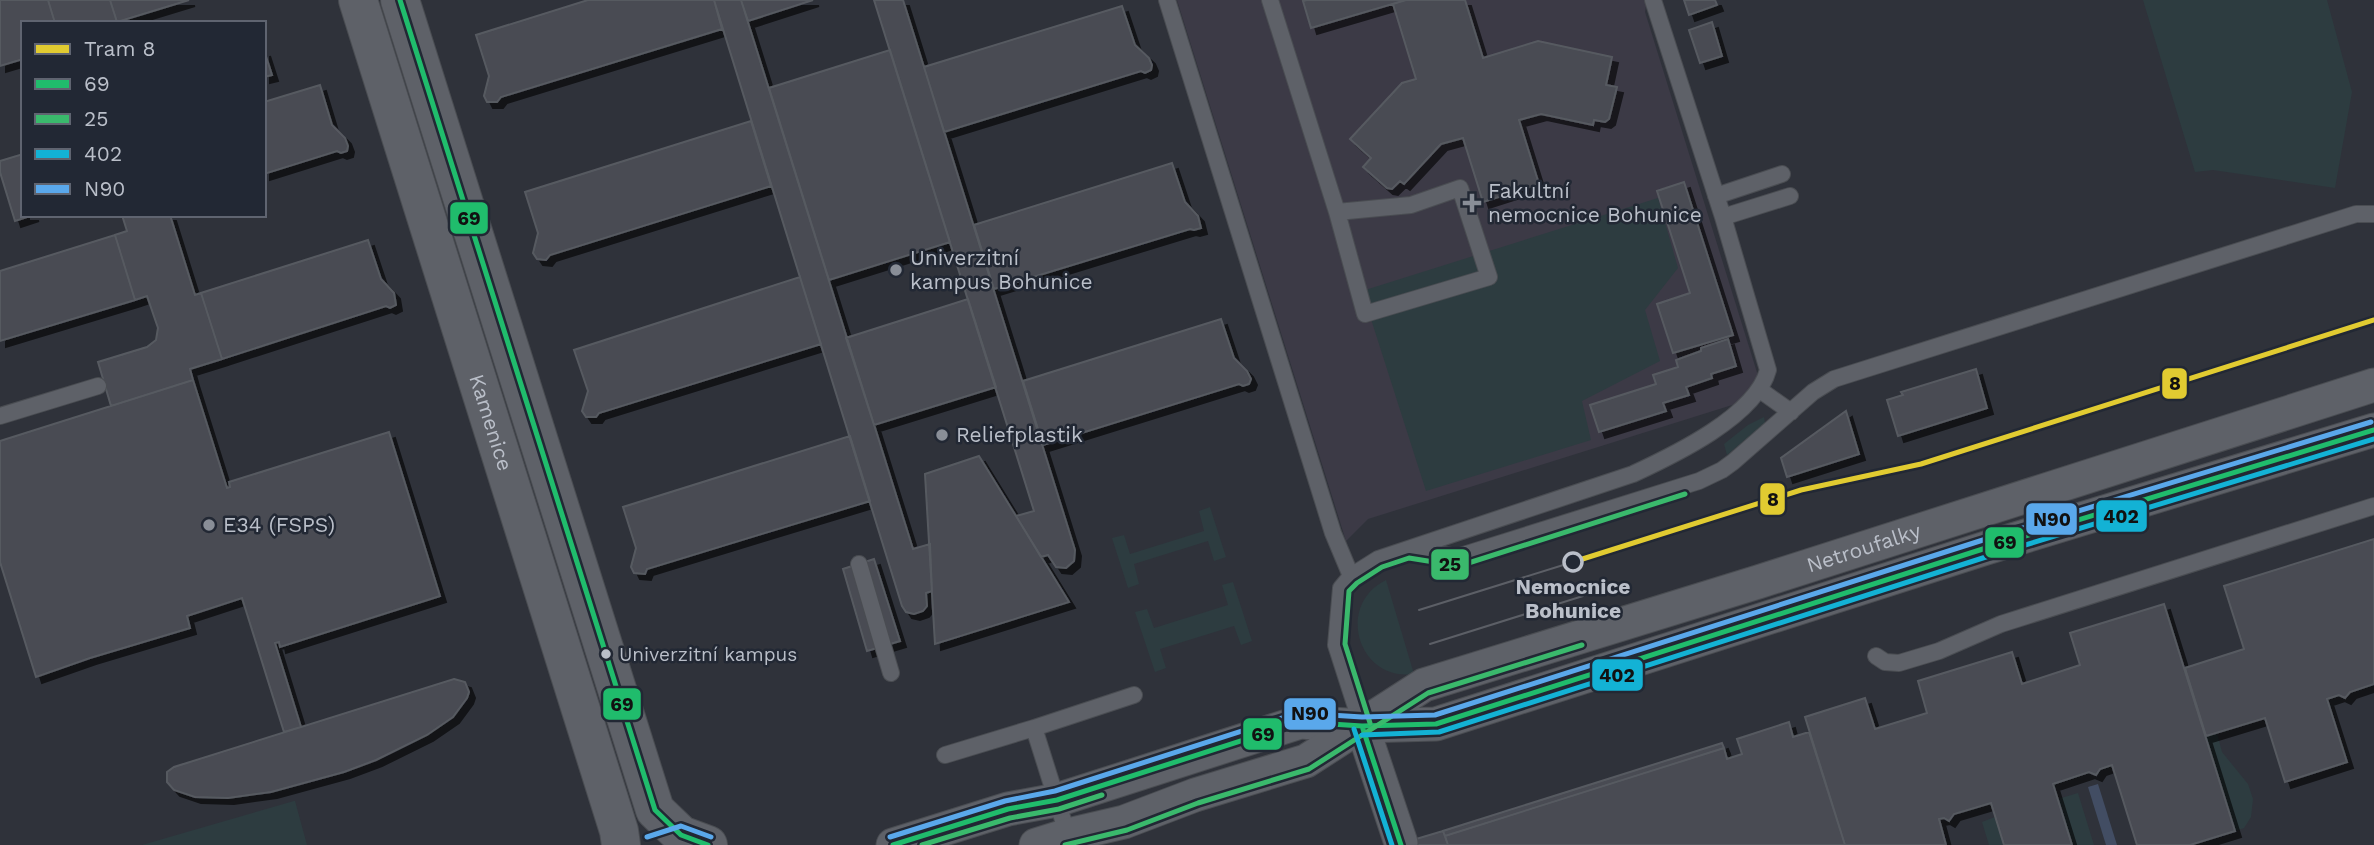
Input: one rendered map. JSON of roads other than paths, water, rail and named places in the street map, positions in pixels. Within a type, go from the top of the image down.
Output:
[{"type":"street","name":"Kamenice","points":[[358,0],[619,831],[621,845]]},
{"type":"street","name":"Kamenice","points":[[400,0],[645,780],[655,810],[680,842]]},
{"type":"street","name":"Netroufalky","points":[[1036,845],[1069,840],[1306,761],[1424,685],[1758,582],[2374,385]]},
{"type":"street","name":"Netroufalky","points":[[893,845],[1008,809],[1057,800],[1300,722],[1362,726],[1436,724],[1986,548],[2374,430]]},
{"type":"street","points":[[1362,726],[1401,843]]},
{"type":"lane","points":[[1167,0],[1333,533],[1351,576]]},
{"type":"lane","points":[[1270,0],[1337,212],[1365,314],[1489,276],[1460,188],[1411,205],[1337,212]]},
{"type":"lane","points":[[1362,726],[1336,645],[1341,588],[1351,576],[1378,559],[1633,474],[1671,457],[1731,417],[1760,390],[1768,370],[1723,217],[1653,0]]},
{"type":"lane","points":[[1716,196],[1782,174]]},
{"type":"lane","points":[[1723,217],[1790,196]]},
{"type":"lane","points":[[1408,550],[1457,557],[1699,481],[1733,462],[1813,393],[1834,379],[2356,214],[2374,214]]},
{"type":"lane","points":[[0,416],[98,386]]},
{"type":"lane","points":[[1760,390],[1791,412]]},
{"type":"lane","points":[[1877,656],[1885,662],[1899,663],[1939,651],[2001,624],[2374,506]]},
{"type":"lane","points":[[859,564],[891,673]]},
{"type":"lane","points":[[945,755],[1134,695]]},
{"type":"lane","points":[[1034,728],[1069,840]]},
{"type":"water","points":[[2098,784],[2117,845],[2106,845],[2088,787]]},
{"type":"tram line","name":"8","points":[[1573,562],[1801,490],[1921,464],[2374,320]]},
{"type":"tram line","points":[[1419,610],[1573,562]]},
{"type":"tram line","points":[[1430,644],[1583,596]]},
{"type":"place","name":"Fakultní nemocnice Bohunice","points":[[1472,203]]},
{"type":"place","name":"Univerzitní kampus Bohunice","points":[[896,270]]},
{"type":"place","name":"Reliefplastik","points":[[942,435]]},
{"type":"place","name":"E34 (FSPS)","points":[[209,525]]},
{"type":"place","name":"Nemocnice Bohunice","points":[[1573,562]]},
{"type":"place","name":"Univerzitní kampus","points":[[606,654]]}]
